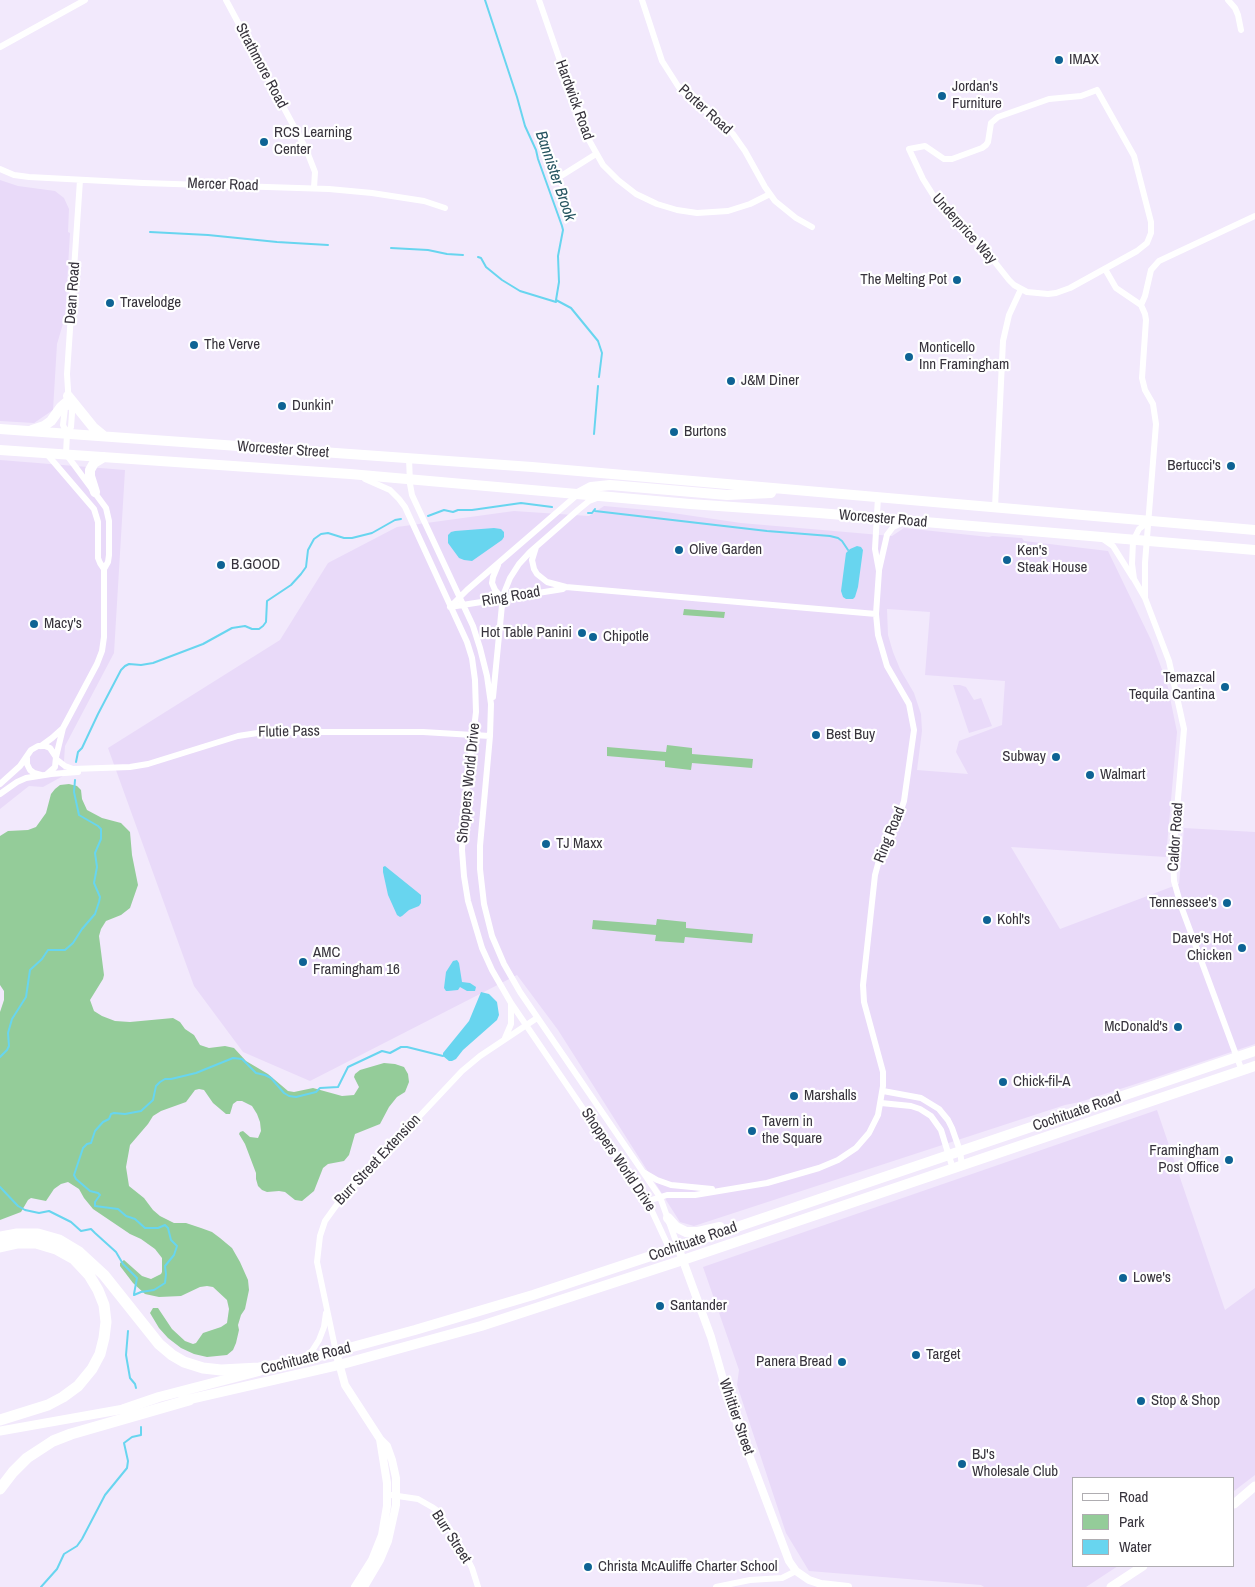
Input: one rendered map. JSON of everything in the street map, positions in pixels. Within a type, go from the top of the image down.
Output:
[{"type":"highway","points":[[0,1237],[17,1234],[38,1234],[59,1240],[74,1248],[92,1262],[104,1275],[159,1344],[184,1362],[203,1368],[220,1370],[292,1363]]},
{"type":"highway","points":[[0,1247],[18,1243],[36,1244],[56,1249],[74,1259],[90,1275],[98,1290],[104,1305],[106,1322],[100,1354],[92,1369],[78,1386],[48,1405],[0,1420]]},
{"type":"highway","points":[[0,1489],[27,1458],[53,1441],[71,1434],[189,1400]]},
{"type":"main road","points":[[25,431],[48,423],[54,418],[64,403],[68,401],[92,428],[107,437]]},
{"type":"main road","name":"Worcester Street","points":[[0,429],[567,470]]},
{"type":"main road","name":"Worcester Street","points":[[0,450],[350,474],[512,489]]},
{"type":"main road","points":[[95,492],[90,470],[94,463],[104,457]]},
{"type":"main road","name":"Worcester Road","points":[[567,470],[1255,530]]},
{"type":"main road","points":[[577,495],[591,487],[605,485],[735,495],[797,490]]},
{"type":"main road","name":"Worcester Road","points":[[512,489],[1255,550]]},
{"type":"main road","name":"Cochituate Road","points":[[124,1409],[172,1394],[336,1352],[478,1312],[674,1248],[1255,1052]]},
{"type":"main road","name":"Cochituate Road","points":[[0,1432],[124,1409],[189,1400],[339,1366],[481,1326],[683,1260],[1255,1066]]},
{"type":"main road","points":[[668,1218],[679,1229],[694,1232],[772,1215]]},
{"type":"main road","points":[[1235,1503],[1255,1486]]},
{"type":"main road","points":[[1111,1587],[1141,1567]]},
{"type":"street","points":[[0,47],[85,0]]},
{"type":"street","name":"Strathmore Road","points":[[226,0],[306,149],[315,172],[314,188]]},
{"type":"street","name":"Hardwick Road","points":[[539,0],[580,124],[596,154],[610,172],[627,187],[646,199],[677,210],[697,213],[728,211],[750,204],[770,194]]},
{"type":"street","name":"Porter Road","points":[[642,0],[658,51],[672,78],[690,100],[720,121],[733,134],[770,194],[789,213],[812,228]]},
{"type":"street","points":[[1228,0],[1238,14],[1241,30]]},
{"type":"street","name":"Underprice Way","points":[[1097,90],[1134,156],[1152,228],[1150,239],[1143,246],[1070,288],[1056,293],[1040,294],[1021,289],[1008,280],[990,256],[948,215],[934,198],[909,149],[925,146],[944,159],[952,159],[986,145],[991,123],[998,117],[1049,99],[1081,96],[1097,90]]},
{"type":"street","points":[[561,176],[596,154]]},
{"type":"street","name":"Mercer Road","points":[[0,169],[10,174],[25,177],[314,188],[382,194],[432,203],[445,208]]},
{"type":"street","name":"Dean Road","points":[[66,454],[64,421],[65,408],[68,401],[67,374],[80,180]]},
{"type":"street","points":[[1141,305],[1151,270],[1159,261],[1255,216]]},
{"type":"street","points":[[1105,269],[1116,288],[1141,305],[1145,314],[1146,326],[1142,378],[1153,404],[1156,417],[1149,521],[1139,528],[1133,541]]},
{"type":"street","points":[[995,507],[1003,341],[1009,315],[1021,289]]},
{"type":"street","points":[[28,755],[29,769],[34,773],[44,775],[54,768],[63,728],[102,651],[104,636],[104,569],[98,558],[98,522],[94,509],[46,453]]},
{"type":"street","points":[[66,454],[104,504],[109,518],[109,555],[104,569]]},
{"type":"street","name":"Shoppers World Drive","points":[[409,458],[413,498],[476,634],[484,660],[490,695],[490,736],[480,846],[482,896],[489,928],[515,985],[660,1197],[668,1218],[676,1256],[683,1260]]},
{"type":"street","name":"Shoppers World Drive","points":[[350,474],[383,486],[401,501],[467,642],[473,666],[476,696],[474,735],[463,825],[463,857],[465,884],[472,917],[482,948],[511,1003],[648,1201],[674,1248]]},
{"type":"street","points":[[450,607],[503,558],[577,495]]},
{"type":"street","name":"Shoppers World Drive","points":[[490,715],[503,599],[514,571],[524,558],[589,501],[607,497]]},
{"type":"street","name":"Ring Road","points":[[648,1201],[660,1197],[757,1185],[819,1168],[838,1160],[856,1148],[876,1122],[883,1091],[883,1072],[864,1002],[863,985],[875,875],[881,853],[902,806],[914,730],[907,700],[889,670],[880,644],[876,614],[879,571],[876,553],[878,497]]},
{"type":"street","points":[[879,571],[888,533],[896,525],[910,521]]},
{"type":"street","name":"Caldor Road","points":[[1145,598],[1145,563],[1149,521]]},
{"type":"street","points":[[1099,538],[1113,546],[1134,579]]},
{"type":"street","name":"Caldor Road","points":[[1133,541],[1132,564],[1134,579],[1145,598],[1170,661],[1184,729],[1173,856],[1175,886],[1242,1071]]},
{"type":"street","name":"Ring Road","points":[[536,547],[532,560],[537,574],[552,584],[571,588],[876,614]]},
{"type":"street","points":[[503,558],[492,580],[494,588],[503,599]]},
{"type":"street","name":"Ring Road","points":[[450,607],[571,588]]},
{"type":"street","points":[[0,784],[16,770],[35,748],[52,738],[63,728]]},
{"type":"street","name":"Flutie Pass","points":[[56,758],[69,768],[119,769],[142,765],[238,736],[260,732],[371,731],[490,736]]},
{"type":"street","points":[[40,746],[48,747],[56,758]]},
{"type":"street","name":"Flutie Pass","points":[[0,794],[22,779],[93,769]]},
{"type":"street","points":[[505,1040],[510,1024],[511,1003]]},
{"type":"street","name":"Burr Street Extension","points":[[336,1352],[317,1262],[318,1248],[325,1221],[334,1208],[462,1072],[476,1060],[537,1018]]},
{"type":"street","points":[[883,1091],[916,1096],[935,1105],[948,1120],[960,1151],[958,1167]]},
{"type":"street","points":[[881,1103],[911,1106],[928,1114],[939,1126],[949,1155],[958,1167]]},
{"type":"street","name":"Ring Road","points":[[641,1170],[657,1180],[671,1184],[697,1188],[726,1189]]},
{"type":"street","name":"Whittier Street","points":[[683,1260],[711,1337],[731,1407],[787,1557],[796,1571]]},
{"type":"street","points":[[292,1363],[309,1354],[320,1340],[325,1322],[326,1302]]},
{"type":"street","points":[[336,1352],[345,1385],[380,1439],[387,1446],[396,1478],[395,1514],[388,1541],[380,1560],[364,1587]]},
{"type":"street","points":[[356,1587],[372,1560],[386,1517],[388,1495],[380,1439]]},
{"type":"street","name":"Burr Street","points":[[388,1495],[418,1499],[432,1506],[438,1512],[468,1559],[478,1587]]},
{"type":"street","points":[[716,1587],[750,1580],[782,1578],[796,1571],[813,1582],[848,1587]]},
{"type":"shaded area","points":[[0,180],[18,186],[55,191],[64,198],[69,209],[68,232],[70,233],[65,317],[57,344],[53,410],[34,423],[0,421]]},
{"type":"shaded area","points":[[0,460],[125,470],[114,653],[65,746],[63,776],[43,787],[29,786],[0,809]]},
{"type":"shaded area","points":[[604,506],[659,511],[741,523],[892,536],[904,528],[989,537],[1022,538],[1024,541],[1108,551],[1151,640],[1167,683],[1177,732],[1166,857],[1011,847],[1060,929],[1179,884],[1184,828],[1255,832],[1255,1044],[694,1226],[680,1222],[558,1030],[517,975],[310,1081],[243,1052],[194,986],[108,748],[280,640],[328,563],[397,527],[514,511],[589,516]],"holes":[[[887,609],[930,612],[925,675],[1005,681],[1002,725],[959,741],[956,752],[968,774],[917,770],[922,731],[921,714],[914,693],[900,669],[893,652],[888,635]]]},
{"type":"shaded area","points":[[953,685],[966,687],[974,700],[981,698],[992,726],[969,733]]},
{"type":"shaded area","points":[[1157,1110],[1225,1310],[1255,1288],[1255,1475],[1235,1490],[1235,1477],[1072,1477],[1072,1567],[1116,1567],[1086,1587],[984,1587],[981,1585],[809,1571],[786,1533],[737,1385],[739,1370],[703,1267]]},
{"type":"green space","points":[[684,609],[725,612],[724,618],[683,615]]},
{"type":"green space","points":[[667,745],[692,748],[692,754],[753,759],[752,768],[692,763],[691,770],[665,767],[665,761],[607,756],[607,747],[666,752]]},
{"type":"green space","points":[[69,784],[77,786],[81,790],[82,799],[87,810],[102,818],[121,823],[130,832],[138,885],[130,908],[121,915],[106,921],[101,929],[99,936],[104,975],[90,1000],[94,1011],[115,1021],[130,1022],[173,1018],[194,1035],[200,1045],[209,1048],[225,1046],[234,1048],[246,1061],[268,1074],[288,1091],[294,1092],[313,1088],[342,1096],[354,1095],[359,1087],[354,1077],[355,1074],[360,1070],[384,1063],[404,1067],[408,1074],[409,1082],[405,1092],[397,1097],[389,1107],[380,1124],[355,1134],[349,1155],[344,1161],[328,1164],[323,1168],[314,1191],[302,1201],[295,1200],[285,1192],[267,1192],[258,1186],[256,1173],[245,1144],[239,1134],[243,1131],[250,1137],[258,1138],[261,1131],[260,1122],[252,1106],[242,1101],[237,1101],[233,1104],[230,1114],[226,1114],[213,1103],[204,1090],[195,1090],[186,1102],[153,1116],[130,1145],[126,1167],[129,1186],[144,1198],[160,1216],[174,1223],[186,1223],[212,1232],[232,1248],[240,1262],[248,1280],[249,1290],[245,1309],[238,1325],[239,1330],[236,1343],[233,1350],[227,1355],[207,1357],[181,1348],[159,1328],[150,1313],[153,1308],[158,1308],[172,1329],[185,1341],[193,1344],[196,1343],[203,1333],[227,1323],[229,1309],[227,1300],[213,1287],[207,1286],[200,1287],[181,1296],[159,1297],[145,1294],[133,1283],[120,1266],[120,1263],[124,1260],[142,1276],[151,1279],[161,1274],[162,1258],[155,1249],[141,1239],[130,1234],[93,1209],[79,1189],[68,1182],[54,1189],[46,1201],[31,1198],[21,1212],[0,1220],[0,1012],[4,1000],[4,991],[0,985],[0,836],[8,831],[28,830],[36,827],[46,813],[51,794],[60,785]]},
{"type":"green space","points":[[657,919],[686,922],[686,928],[753,934],[752,943],[685,937],[684,943],[655,941],[656,935],[592,929],[593,920],[656,925]]},
{"type":"water","points":[[501,529],[504,532],[502,540],[472,561],[459,558],[448,543],[448,535],[451,532]]},
{"type":"water","points":[[857,546],[863,550],[858,587],[853,599],[846,599],[841,591],[846,553]]},
{"type":"water","points":[[385,866],[421,895],[419,906],[409,910],[400,917],[397,915],[388,895],[383,872],[383,867]]},
{"type":"water","points":[[457,960],[462,982],[470,983],[476,987],[475,991],[467,991],[460,987],[458,990],[446,991],[444,988],[446,972],[453,961]]},
{"type":"water","points":[[481,992],[489,994],[497,1002],[499,1015],[497,1020],[463,1050],[456,1059],[449,1061],[443,1056],[443,1053],[469,1021]]},
{"type":"waterway","name":"Bannister Brook","points":[[485,0],[525,126],[536,150],[563,230],[558,256],[559,282],[556,300],[571,308],[598,341],[602,353],[599,377]]},
{"type":"waterway","points":[[150,232],[328,245]]},
{"type":"waterway","points":[[391,248],[428,250],[463,255]]},
{"type":"waterway","points":[[478,257],[481,258],[486,267],[502,280],[520,291],[556,302]]},
{"type":"waterway","name":"Bannister Brook","points":[[594,434],[598,386]]},
{"type":"waterway","name":"Bannister Brook","points":[[428,516],[444,510],[453,512],[521,503],[552,507]]},
{"type":"waterway","name":"Bannister Brook","points":[[588,513],[592,513],[595,509]]},
{"type":"waterway","points":[[595,511],[767,531],[830,536],[842,541],[848,550]]},
{"type":"waterway","name":"Bannister Brook","points":[[76,762],[78,752],[82,748],[121,670],[125,666],[129,664],[153,663],[203,644],[232,628],[245,626],[259,629],[266,622],[267,601],[291,585],[301,574],[306,567],[308,550],[314,539],[321,534],[328,533],[344,538],[352,538],[372,533],[395,520],[401,519]]},
{"type":"waterway","name":"Bannister Brook","points":[[0,1057],[9,1046],[8,1033],[12,1019],[26,997],[30,970],[42,959],[48,950],[65,950],[73,943],[95,914],[99,902],[100,897],[94,883],[97,867],[95,853],[101,839],[101,829],[79,815],[74,792],[75,780]]},
{"type":"waterway","points":[[134,1295],[154,1290],[165,1283],[165,1266],[174,1255],[177,1246],[171,1240],[168,1228],[165,1225],[158,1228],[145,1228],[135,1219],[126,1216],[118,1209],[95,1206],[95,1202],[100,1195],[90,1191],[76,1179],[74,1175],[83,1148],[91,1143],[95,1131],[103,1122],[109,1119],[111,1114],[141,1111],[153,1100],[156,1086],[165,1079],[196,1073],[233,1058],[242,1059],[256,1073],[271,1078],[284,1093],[296,1097],[316,1092],[320,1088],[338,1087],[348,1067],[382,1051],[390,1053],[401,1047],[407,1047],[443,1056]]},
{"type":"waterway","name":"Bannister Brook","points":[[0,1187],[18,1206],[25,1210],[39,1213],[49,1211],[71,1222],[81,1231],[91,1229],[116,1252],[123,1264],[137,1278],[134,1294]]},
{"type":"waterway","name":"Bannister Brook","points":[[128,1331],[126,1355],[130,1378],[136,1388]]},
{"type":"waterway","name":"Bannister Brook","points":[[41,1587],[57,1569],[64,1554],[77,1546],[105,1495],[127,1468],[128,1461],[124,1443],[132,1437],[141,1435],[141,1427]]},
{"type":"place","name":"IMAX","points":[[1059,60]]},
{"type":"place","name":"Jordan's Furniture","points":[[942,96]]},
{"type":"place","name":"RCS Learning Center","points":[[264,142]]},
{"type":"place","name":"The Melting Pot","points":[[957,280]]},
{"type":"place","name":"Travelodge","points":[[110,303]]},
{"type":"place","name":"The Verve","points":[[194,345]]},
{"type":"place","name":"Monticello Inn Framingham","points":[[909,357]]},
{"type":"place","name":"J&M Diner","points":[[731,381]]},
{"type":"place","name":"Dunkin'","points":[[282,406]]},
{"type":"place","name":"Burtons","points":[[674,432]]},
{"type":"place","name":"Bertucci's","points":[[1231,466]]},
{"type":"place","name":"Olive Garden","points":[[679,550]]},
{"type":"place","name":"Ken's Steak House","points":[[1007,560]]},
{"type":"place","name":"B.GOOD","points":[[221,565]]},
{"type":"place","name":"Macy's","points":[[34,624]]},
{"type":"place","name":"Hot Table Panini","points":[[582,633]]},
{"type":"place","name":"Chipotle","points":[[593,637]]},
{"type":"place","name":"Temazcal Tequila Cantina","points":[[1225,687]]},
{"type":"place","name":"Best Buy","points":[[816,735]]},
{"type":"place","name":"Subway","points":[[1056,757]]},
{"type":"place","name":"Walmart","points":[[1090,775]]},
{"type":"place","name":"TJ Maxx","points":[[546,844]]},
{"type":"place","name":"Tennessee's","points":[[1227,903]]},
{"type":"place","name":"Kohl's","points":[[987,920]]},
{"type":"place","name":"Dave's Hot Chicken","points":[[1242,948]]},
{"type":"place","name":"AMC Framingham 16","points":[[303,962]]},
{"type":"place","name":"McDonald's","points":[[1178,1027]]},
{"type":"place","name":"Chick-fil-A","points":[[1003,1082]]},
{"type":"place","name":"Marshalls","points":[[794,1096]]},
{"type":"place","name":"Tavern in the Square","points":[[752,1131]]},
{"type":"place","name":"Framingham Post Office","points":[[1229,1160]]},
{"type":"place","name":"Lowe's","points":[[1123,1278]]},
{"type":"place","name":"Santander","points":[[660,1306]]},
{"type":"place","name":"Target","points":[[916,1355]]},
{"type":"place","name":"Panera Bread","points":[[842,1362]]},
{"type":"place","name":"Stop & Shop","points":[[1141,1401]]},
{"type":"place","name":"BJ's Wholesale Club","points":[[962,1464]]},
{"type":"place","name":"Christa McAuliffe Charter School","points":[[588,1567]]}]
